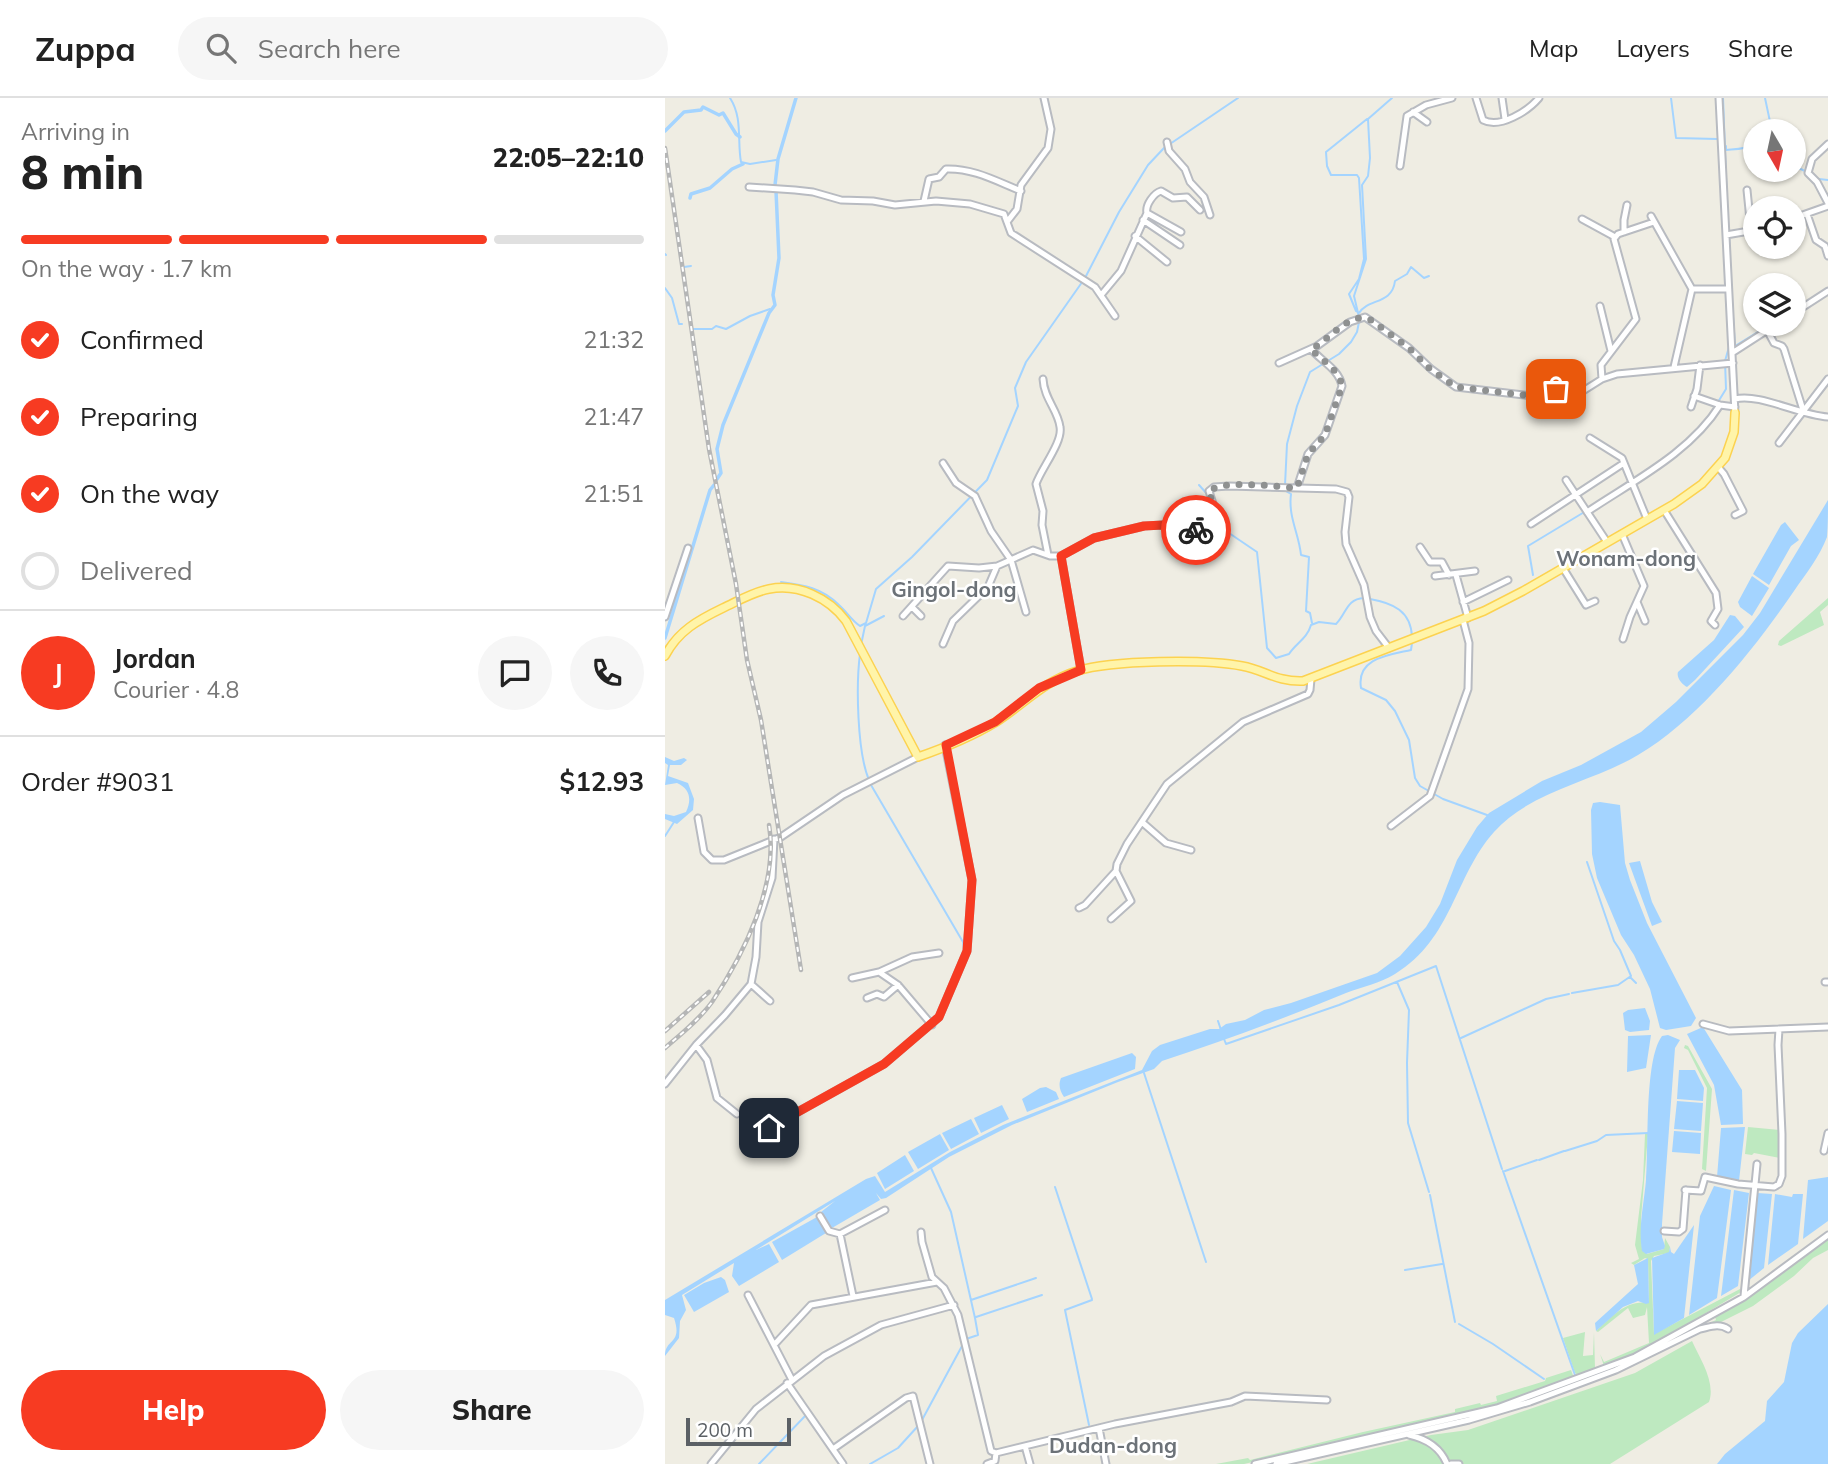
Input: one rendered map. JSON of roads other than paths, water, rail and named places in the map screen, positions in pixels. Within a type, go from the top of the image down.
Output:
[{"type":"main road","points":[[665,656],[673,642],[689,627],[758,592],[786,588],[820,598],[836,608],[846,621],[918,757],[995,722],[1039,688],[1081,670],[1142,663],[1208,663],[1245,666],[1279,680],[1303,681],[1465,619],[1523,592],[1664,510],[1696,489],[1718,467],[1730,445],[1735,410]]},
{"type":"street","points":[[1007,222],[1017,209],[1021,185],[1048,148],[1051,129],[1044,98]]},
{"type":"street","points":[[1400,166],[1405,121],[1413,111],[1453,98]]},
{"type":"street","points":[[1476,98],[1481,116],[1487,123],[1522,114],[1539,98]]},
{"type":"street","points":[[1502,98],[1505,119]]},
{"type":"street","points":[[1695,396],[1735,410],[1719,98]]},
{"type":"street","points":[[1413,111],[1427,122]]},
{"type":"street","points":[[1167,142],[1169,151],[1204,197],[1210,215]]},
{"type":"street","points":[[1828,144],[1812,159],[1808,173],[1817,182],[1828,205],[1807,215],[1816,240],[1825,246],[1828,256]]},
{"type":"street","points":[[924,201],[929,179],[939,177],[946,169],[997,179],[1021,191]]},
{"type":"street","points":[[749,187],[813,192],[841,200],[895,205],[924,201],[970,204],[1004,214],[1011,233],[1069,269],[1102,294],[1115,316]]},
{"type":"street","points":[[1747,190],[1748,196]]},
{"type":"street","points":[[1102,294],[1121,271],[1147,213],[1146,206],[1159,191],[1173,198],[1189,198],[1199,210]]},
{"type":"street","points":[[1625,232],[1627,205]]},
{"type":"street","points":[[1147,213],[1181,232]]},
{"type":"street","points":[[1582,219],[1615,237]]},
{"type":"street","points":[[1615,237],[1653,219],[1692,289],[1674,367]]},
{"type":"street","points":[[1143,220],[1180,245]]},
{"type":"street","points":[[1726,235],[1743,232]]},
{"type":"street","points":[[1135,236],[1167,262]]},
{"type":"street","points":[[1602,379],[1601,365],[1636,319],[1615,237]]},
{"type":"street","points":[[1692,289],[1728,289]]},
{"type":"street","points":[[1806,305],[1828,290]]},
{"type":"street","points":[[1600,306],[1611,351]]},
{"type":"street","points":[[1279,363],[1311,349],[1350,322],[1365,317],[1409,348],[1430,369],[1456,387],[1532,396],[1545,385],[1575,397],[1602,379],[1617,374],[1733,363]]},
{"type":"street","points":[[1732,353],[1758,336]]},
{"type":"street","points":[[1770,336],[1774,343],[1784,349],[1802,412]]},
{"type":"street","points":[[1297,488],[1308,454],[1325,435],[1342,386],[1341,379],[1311,349]]},
{"type":"street","points":[[1691,407],[1700,365]]},
{"type":"street","points":[[1043,379],[1046,398],[1059,421],[1061,431],[1036,484],[1043,511],[1042,525],[1048,555]]},
{"type":"street","points":[[1779,443],[1828,379]]},
{"type":"street","points":[[1735,399],[1753,398],[1828,417]]},
{"type":"street","points":[[1587,512],[1689,442],[1712,418],[1720,405]]},
{"type":"street","points":[[1590,438],[1622,458],[1647,519]]},
{"type":"street","points":[[1531,524],[1624,463]]},
{"type":"street","points":[[943,464],[956,483],[975,496],[995,537],[1011,560],[1026,612]]},
{"type":"street","points":[[1718,467],[1743,511],[1735,515]]},
{"type":"street","points":[[1566,480],[1607,542]]},
{"type":"street","points":[[903,616],[948,566],[997,566],[1033,550],[1061,556],[1094,538],[1144,526],[1163,525],[1189,530],[1215,526],[1217,520],[1209,491],[1214,487],[1336,489],[1347,492],[1346,544],[1364,585],[1370,617],[1376,631],[1389,648]]},
{"type":"street","points":[[1664,510],[1716,593],[1718,609],[1711,621],[1715,625]]},
{"type":"street","points":[[1622,534],[1644,591],[1630,617],[1623,639]]},
{"type":"street","points":[[1391,825],[1430,796],[1468,690],[1469,643],[1463,602],[1452,575],[1442,562],[1430,562],[1420,547]]},
{"type":"street","points":[[665,617],[688,548]]},
{"type":"street","points":[[1061,556],[1081,670]]},
{"type":"street","points":[[943,644],[953,621],[988,587],[997,566]]},
{"type":"street","points":[[1563,568],[1586,605],[1595,601]]},
{"type":"street","points":[[1435,576],[1475,571]]},
{"type":"street","points":[[1463,602],[1508,580]]},
{"type":"street","points":[[1637,602],[1644,621]]},
{"type":"street","points":[[912,607],[921,616]]},
{"type":"street","points":[[1079,908],[1085,905],[1116,871],[1127,845],[1167,784],[1243,722],[1308,694],[1311,679]]},
{"type":"street","points":[[769,1128],[884,1064],[939,1017],[967,951],[972,880],[946,745]]},
{"type":"street","points":[[698,818],[704,852],[712,860],[724,860],[774,839],[843,795],[918,757]]},
{"type":"street","points":[[1143,823],[1166,844],[1191,850]]},
{"type":"street","points":[[665,1084],[751,984],[758,922],[772,878],[774,839]]},
{"type":"street","points":[[1111,919],[1131,901],[1116,871]]},
{"type":"street","points":[[852,978],[879,972],[912,957],[939,953]]},
{"type":"street","points":[[879,972],[898,985],[932,1025]]},
{"type":"street","points":[[751,984],[770,1000]]},
{"type":"street","points":[[867,998],[877,994],[884,997],[898,985]]},
{"type":"street","points":[[1703,1024],[1729,1031],[1828,1027]]},
{"type":"street","points":[[1664,1231],[1679,1232],[1683,1229],[1685,1190],[1701,1191],[1705,1177],[1738,1184],[1775,1187],[1779,1184],[1782,1176],[1782,1134],[1779,1029]]},
{"type":"street","points":[[696,1045],[707,1060],[717,1098],[737,1114]]},
{"type":"street","points":[[1824,1151],[1828,1133]]},
{"type":"street","points":[[1744,1297],[1757,1164]]},
{"type":"street","points":[[820,1216],[829,1231],[840,1234],[884,1210]]},
{"type":"street","points":[[921,1231],[932,1277],[954,1305],[991,1451],[996,1453],[1099,1428],[1230,1402],[1245,1396],[1327,1400]]},
{"type":"street","points":[[840,1234],[853,1296]]},
{"type":"street","points":[[1255,1464],[1522,1400],[1649,1351],[1744,1297],[1828,1235]]},
{"type":"street","points":[[774,1345],[811,1305],[937,1282]]},
{"type":"street","points":[[748,1295],[790,1382],[843,1464]]},
{"type":"street","points":[[711,1464],[756,1409],[824,1356],[881,1325],[954,1305]]},
{"type":"street","points":[[1276,1464],[1469,1420],[1530,1402],[1616,1370],[1700,1329],[1723,1325],[1728,1329]]},
{"type":"street","points":[[833,1449],[913,1396],[930,1464]]},
{"type":"street","points":[[1099,1428],[1106,1464]]},
{"type":"street","points":[[1403,1435],[1425,1439],[1438,1448],[1449,1464],[1459,1464]]},
{"type":"street","points":[[1025,1446],[1030,1464]]},
{"type":"street","points":[[987,1464],[995,1461],[996,1453]]},
{"type":"water","points":[[1828,500],[1827,537],[1820,551],[1743,659],[1704,703],[1661,740],[1638,755],[1544,797],[1509,818],[1481,850],[1429,943],[1395,974],[1254,1029],[1162,1061],[1154,1069],[1012,1125],[949,1157],[886,1198],[881,1199],[876,1193],[880,1200],[832,1228],[821,1212],[835,1201],[756,1250],[769,1244],[779,1262],[739,1286],[732,1276],[734,1263],[682,1295],[686,1310],[680,1321],[679,1338],[665,1356],[675,1337],[676,1327],[674,1318],[665,1315],[665,1300],[866,1179],[875,1176],[885,1192],[950,1152],[1003,1125],[1142,1070],[1152,1051],[1160,1045],[1210,1029],[1219,1029],[1264,1010],[1377,973],[1400,956],[1426,927],[1440,904],[1457,860],[1489,813],[1542,781],[1581,765],[1641,732],[1676,702],[1743,635],[1760,613]]},
{"type":"water","points":[[1785,522],[1799,540],[1791,546],[1769,585],[1753,574]]},
{"type":"water","points":[[1752,576],[1769,588],[1752,616],[1740,607],[1738,602]]},
{"type":"water","points":[[1730,615],[1735,616],[1744,627],[1695,680],[1685,686],[1679,679],[1678,672],[1714,640]]},
{"type":"water","points":[[665,757],[674,761],[684,758],[687,760],[681,765],[670,765],[668,776],[688,783],[694,799],[693,810],[677,824],[665,819],[665,814],[674,816],[686,812],[689,795],[685,788],[677,783],[665,785],[668,765],[665,763]]},
{"type":"water","points":[[1593,803],[1620,805],[1625,863],[1630,880],[1647,923],[1696,1018],[1691,1026],[1666,1030],[1660,1028],[1650,989],[1621,935],[1597,878],[1592,854],[1591,810]]},
{"type":"water","points":[[1640,861],[1652,902],[1662,922],[1652,926],[1629,863]]},
{"type":"water","points":[[1645,1008],[1650,1021],[1649,1030],[1625,1030],[1623,1013]]},
{"type":"water","points":[[1703,1027],[1742,1090],[1743,1124],[1721,1125],[1714,1085],[1687,1034]]},
{"type":"water","points":[[1651,1035],[1646,1068],[1627,1072],[1628,1036]]},
{"type":"water","points":[[1668,1035],[1680,1040],[1675,1048],[1662,1224],[1665,1246],[1664,1249],[1646,1254],[1642,1251],[1641,1233],[1650,1083],[1656,1048],[1662,1036]]},
{"type":"water","points":[[1132,1053],[1136,1057],[1135,1069],[1064,1097],[1060,1088],[1061,1078]]},
{"type":"water","points":[[1679,1070],[1695,1070],[1704,1088],[1703,1101],[1677,1099]]},
{"type":"water","points":[[1046,1087],[1056,1092],[1059,1099],[1027,1112],[1022,1099]]},
{"type":"water","points":[[1677,1101],[1703,1103],[1701,1131],[1674,1129]]},
{"type":"water","points":[[1002,1105],[1009,1119],[981,1133],[974,1118]]},
{"type":"water","points":[[971,1119],[979,1134],[951,1149],[942,1133]]},
{"type":"water","points":[[1745,1127],[1739,1181],[1717,1177],[1721,1128]]},
{"type":"water","points":[[1674,1131],[1701,1133],[1700,1154],[1672,1152]]},
{"type":"water","points":[[940,1134],[949,1150],[918,1169],[908,1152]]},
{"type":"water","points":[[905,1155],[914,1171],[885,1189],[877,1173]]},
{"type":"water","points":[[1828,1177],[1828,1221],[1803,1239],[1808,1180]]},
{"type":"water","points":[[1714,1186],[1731,1190],[1717,1298],[1689,1315],[1700,1216]]},
{"type":"water","points":[[1734,1190],[1749,1193],[1738,1286],[1721,1296]]},
{"type":"water","points":[[1757,1193],[1772,1194],[1764,1268],[1748,1281]]},
{"type":"water","points":[[1775,1194],[1792,1197],[1793,1194],[1803,1194],[1798,1244],[1768,1265]]},
{"type":"water","points":[[817,1217],[826,1233],[782,1260],[772,1242]]},
{"type":"water","points":[[1694,1225],[1684,1318],[1654,1335],[1652,1258],[1669,1252],[1670,1247],[1674,1254]]},
{"type":"water","points":[[1648,1258],[1649,1303],[1638,1301],[1623,1307],[1596,1331],[1595,1323],[1638,1284],[1634,1265]]},
{"type":"water","points":[[721,1277],[725,1280],[729,1292],[694,1312],[684,1295]]},
{"type":"water","points":[[1828,1304],[1828,1464],[1717,1464],[1725,1454],[1765,1421],[1767,1401],[1784,1382],[1792,1343],[1798,1333]]},
{"type":"waterway","points":[[730,98],[737,113],[741,162],[750,164],[776,160]]},
{"type":"waterway","points":[[775,185],[778,159],[796,98]]},
{"type":"waterway","points":[[781,582],[819,591],[833,599],[860,626],[866,623],[876,589],[912,557],[987,480],[1018,406],[1015,388],[1026,362],[1085,278],[1119,212],[1148,165],[1164,148],[1238,98]]},
{"type":"waterway","points":[[1359,317],[1354,296],[1366,259],[1362,185],[1368,176],[1370,158],[1368,119],[1392,98]]},
{"type":"waterway","points":[[1671,98],[1676,138],[1717,139]]},
{"type":"waterway","points":[[1723,98],[1728,230]]},
{"type":"waterway","points":[[1765,98],[1769,119]]},
{"type":"waterway","points":[[665,131],[684,112],[701,110],[703,107],[719,115],[723,113],[740,137]]},
{"type":"waterway","points":[[1717,117],[1718,136]]},
{"type":"waterway","points":[[1367,119],[1326,152],[1331,175],[1357,175],[1359,178],[1364,259],[1359,279],[1349,294],[1359,313],[1368,305],[1385,298],[1393,289],[1395,281],[1407,274],[1411,267],[1424,278],[1429,276]]},
{"type":"waterway","points":[[1726,146],[1726,150],[1743,148]]},
{"type":"waterway","points":[[690,198],[691,194],[710,188],[732,169],[743,164]]},
{"type":"waterway","points":[[1720,166],[1726,286]]},
{"type":"waterway","points":[[1819,179],[1828,180]]},
{"type":"waterway","points":[[717,479],[721,473],[717,449],[723,425],[769,313],[775,305],[773,295],[779,258],[776,191]]},
{"type":"waterway","points":[[1729,235],[1731,286]]},
{"type":"waterway","points":[[684,267],[691,266]]},
{"type":"waterway","points":[[665,288],[672,298],[679,324],[682,324]]},
{"type":"waterway","points":[[1718,402],[1726,389],[1725,361],[1729,347],[1726,292]]},
{"type":"waterway","points":[[1732,302],[1735,346],[1751,336]]},
{"type":"waterway","points":[[691,329],[712,329],[716,326],[726,329],[770,309]]},
{"type":"waterway","points":[[1285,485],[1287,444],[1310,372],[1339,354],[1351,342],[1359,322]]},
{"type":"waterway","points":[[1637,477],[1675,450]]},
{"type":"waterway","points":[[665,638],[710,490],[714,485]]},
{"type":"waterway","points":[[1199,485],[1208,495]]},
{"type":"waterway","points":[[1284,490],[1291,494],[1291,510],[1301,555],[1309,557],[1306,611],[1310,613],[1312,623]]},
{"type":"waterway","points":[[1533,575],[1528,546],[1586,511]]},
{"type":"waterway","points":[[1220,518],[1226,531],[1257,552],[1267,648],[1276,658],[1289,654],[1307,634],[1311,625],[1319,622],[1336,624],[1350,604],[1364,598]]},
{"type":"waterway","points":[[1370,599],[1399,610],[1408,621],[1412,637]]},
{"type":"waterway","points":[[861,645],[865,626],[884,616]]},
{"type":"waterway","points":[[1412,643],[1411,650],[1384,656],[1369,664],[1361,678],[1361,688],[1386,700],[1395,711],[1409,740],[1415,778],[1420,786],[1443,799],[1487,815]]},
{"type":"waterway","points":[[860,654],[859,718],[862,753],[869,780]]},
{"type":"waterway","points":[[871,785],[963,942],[964,950]]},
{"type":"waterway","points":[[665,836],[674,822]]},
{"type":"waterway","points":[[1572,993],[1618,985],[1631,976],[1614,941],[1587,862]]},
{"type":"waterway","points":[[1224,1039],[1226,1044],[1339,1005],[1436,966],[1502,1169]]},
{"type":"waterway","points":[[1630,977],[1636,983]]},
{"type":"waterway","points":[[1397,982],[1409,1010],[1408,1123],[1429,1192]]},
{"type":"waterway","points":[[1461,1038],[1546,999],[1569,994]]},
{"type":"waterway","points":[[1218,1021],[1221,1030]]},
{"type":"waterway","points":[[1144,1073],[1206,1262]]},
{"type":"waterway","points":[[1565,1151],[1597,1141],[1606,1135],[1648,1133]]},
{"type":"waterway","points":[[1539,1160],[1564,1151]]},
{"type":"waterway","points":[[1505,1171],[1537,1160]]},
{"type":"waterway","points":[[931,1168],[951,1212],[975,1318],[978,1335],[966,1339]]},
{"type":"waterway","points":[[1503,1171],[1575,1375]]},
{"type":"waterway","points":[[1055,1187],[1092,1299]]},
{"type":"waterway","points":[[1430,1195],[1455,1322]]},
{"type":"waterway","points":[[1405,1270],[1442,1264]]},
{"type":"waterway","points":[[971,1300],[1036,1278]]},
{"type":"waterway","points":[[976,1317],[1042,1295]]},
{"type":"waterway","points":[[1089,1425],[1065,1310],[1092,1300]]},
{"type":"waterway","points":[[1459,1324],[1544,1379]]},
{"type":"waterway","points":[[922,1420],[962,1346]]},
{"type":"waterway","points":[[759,1464],[807,1414]]},
{"type":"waterway","points":[[870,1464],[898,1448],[918,1426]]},
{"type":"railway","points":[[665,148],[709,449],[736,584],[747,660],[761,720],[801,970]]},
{"type":"railway","points":[[665,1048],[696,1021],[712,1002],[747,940],[764,894],[769,871],[769,825]]},
{"type":"railway","points":[[665,1031],[709,992]]},
{"type":"district","name":"Wonam-dong","points":[[1626,558]]},
{"type":"district","name":"Gingol-dong","points":[[954,589]]},
{"type":"district","name":"Dudan-dong","points":[[1113,1445]]}]
